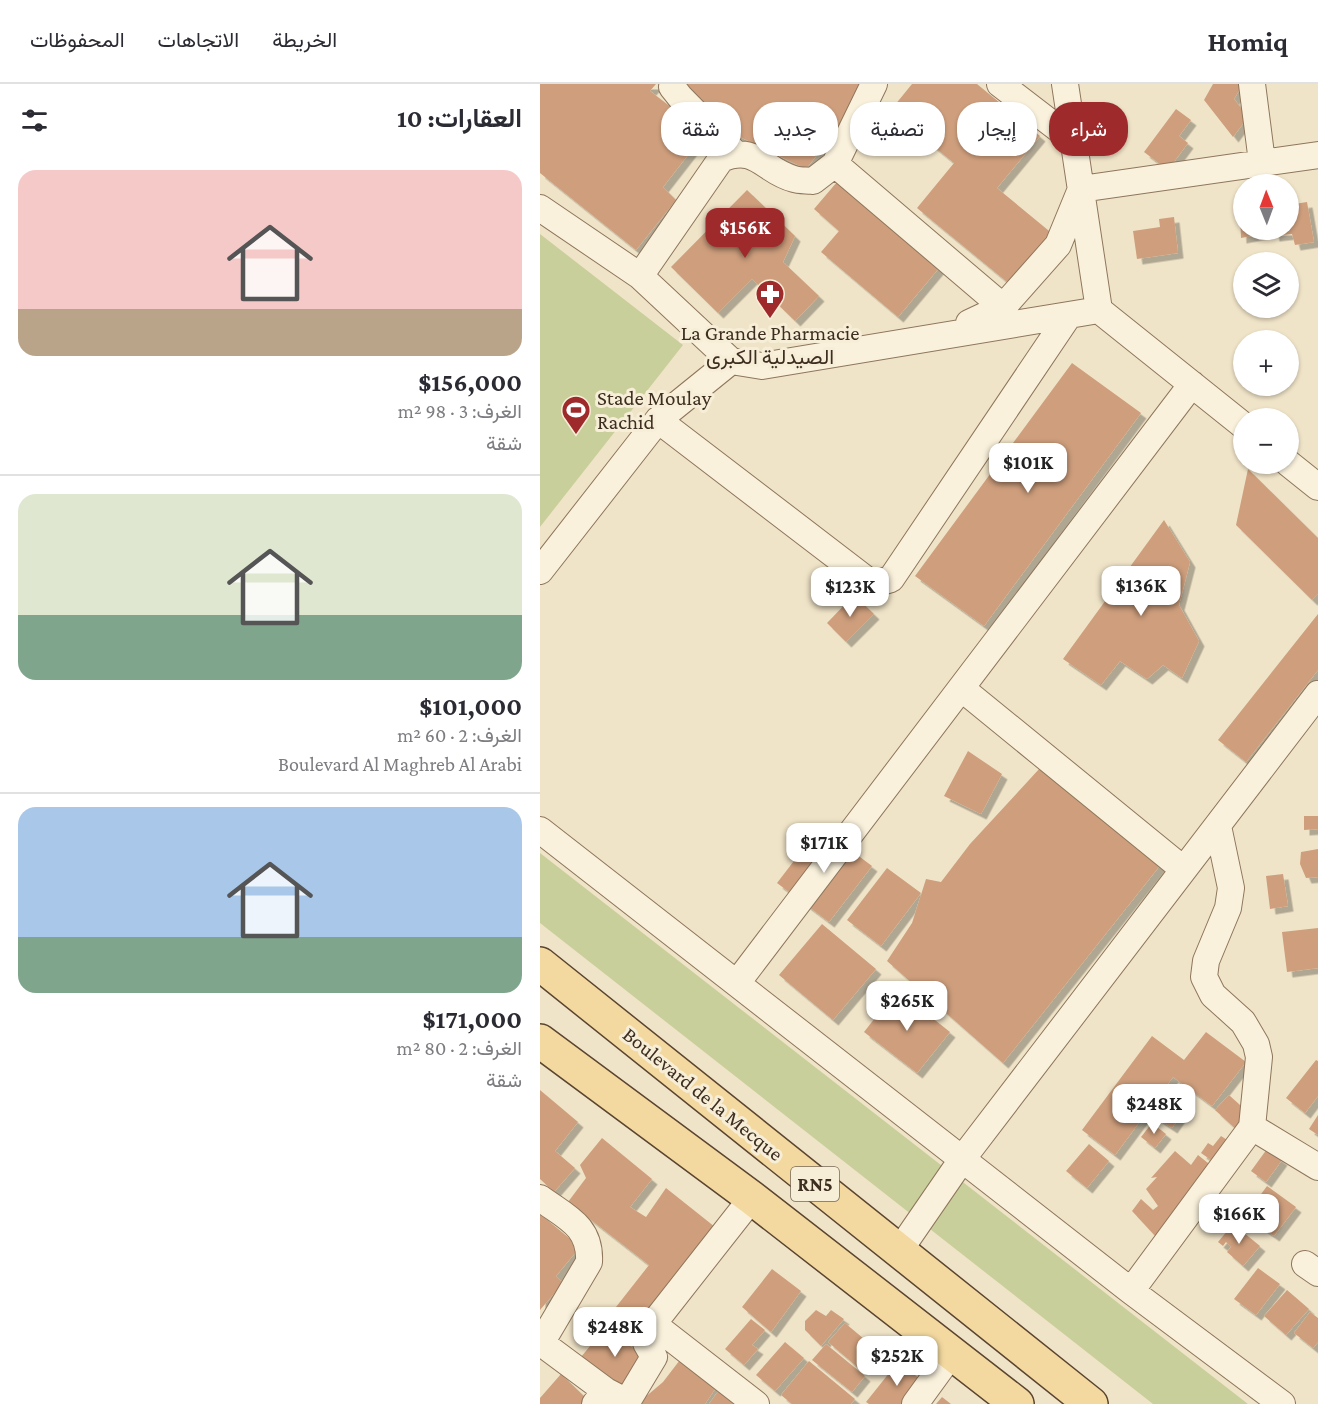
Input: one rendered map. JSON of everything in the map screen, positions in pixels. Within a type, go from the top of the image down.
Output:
[{"type":"main road","name":"Boulevard de la Mecque","points":[[540,964],[1091,1404]]},
{"type":"main road","name":"RN5","points":[[540,1041],[752,1198],[1017,1404]]},
{"type":"street","points":[[673,84],[672,87],[685,102]]},
{"type":"street","points":[[741,153],[794,179],[813,181],[835,164],[874,84]]},
{"type":"street","points":[[1000,84],[1049,122]]},
{"type":"street","points":[[1065,84],[1068,102]]},
{"type":"street","points":[[1252,84],[1262,162]]},
{"type":"street","points":[[1081,189],[1318,155]]},
{"type":"street","points":[[640,276],[721,159],[728,156]]},
{"type":"street","points":[[1076,156],[1099,310],[1233,417]]},
{"type":"street","points":[[835,164],[1003,307]]},
{"type":"street","points":[[942,336],[1003,307],[1058,245],[1081,189]]},
{"type":"street","points":[[540,208],[640,276],[731,361],[762,366],[1099,310]]},
{"type":"street","points":[[658,420],[867,580],[881,582],[891,579],[1069,315]]},
{"type":"street","points":[[540,571],[658,420],[731,361]]},
{"type":"street","points":[[737,983],[1192,384]]},
{"type":"street","points":[[1299,472],[1318,487]]},
{"type":"street","points":[[961,688],[1184,869]]},
{"type":"street","points":[[899,1251],[963,1158],[1318,694]]},
{"type":"street","points":[[1131,1291],[1252,1126],[1259,1057],[1256,1044],[1243,1022],[1213,995],[1204,977],[1206,961],[1228,908],[1231,888],[1218,826]]},
{"type":"street","points":[[540,830],[1131,1291],[1282,1404]]},
{"type":"street","points":[[1252,1126],[1318,1167]]},
{"type":"street","points":[[540,1198],[582,1230],[589,1241],[590,1252],[589,1262],[540,1343],[601,1398],[627,1402],[654,1358],[646,1343],[652,1324],[752,1198]]},
{"type":"street","points":[[652,1324],[756,1404]]},
{"type":"street","points":[[915,1404],[952,1353]]},
{"type":"green space","name":"Stade Moulay Rachid","points":[[540,234],[683,345],[540,527]]},
{"type":"green space","points":[[540,853],[1248,1404],[1153,1404],[540,923]]},
{"type":"building","points":[[540,84],[656,84],[650,91],[664,102],[661,102],[661,156],[687,156],[663,187],[676,200],[636,250],[540,173]]},
{"type":"building","points":[[680,84],[872,84],[858,102],[850,102],[850,112],[838,128],[838,102],[753,102],[753,143],[741,137],[741,102],[700,102]]},
{"type":"building","points":[[912,84],[977,84],[999,102],[957,102],[957,156],[1023,156],[997,188],[1054,235],[1012,286],[917,208],[954,163],[945,156],[945,102],[897,102]]},
{"type":"building","points":[[1213,84],[1243,84],[1234,99],[1248,117],[1233,137],[1204,100]]},
{"type":"building","points":[[1176,109],[1191,120],[1179,136],[1188,143],[1168,170],[1144,152]]},
{"type":"building","points":[[779,156],[816,156],[806,169]]},
{"type":"building","points":[[837,182],[939,268],[898,317],[821,252],[839,231],[814,209]]},
{"type":"building","points":[[747,190],[795,236],[783,262],[819,296],[795,321],[752,279],[718,313],[671,267]]},
{"type":"building","points":[[1307,202],[1314,242],[1295,245],[1294,240],[1299,240],[1299,203]]},
{"type":"building","points":[[1174,217],[1178,253],[1137,259],[1133,231],[1160,227],[1159,219]]},
{"type":"building","points":[[1072,363],[1141,413],[984,626],[915,576]]},
{"type":"building","points":[[1247,474],[1253,474],[1318,538],[1318,594],[1312,600],[1236,525]]},
{"type":"building","points":[[1164,520],[1190,562],[1179,605],[1199,641],[1182,678],[1163,665],[1147,679],[1120,661],[1101,685],[1063,659]]},
{"type":"building","points":[[854,595],[874,614],[846,642],[827,623]]},
{"type":"building","points":[[1318,614],[1318,670],[1246,762],[1218,740]]},
{"type":"building","points":[[968,751],[1002,774],[981,814],[944,796]]},
{"type":"building","points":[[1040,768],[1162,863],[1003,1063],[887,961],[912,923],[926,879],[941,882],[970,844]]},
{"type":"building","points":[[1304,816],[1318,816],[1318,829],[1304,830]]},
{"type":"building","points":[[820,827],[872,866],[829,922],[777,883]]},
{"type":"building","points":[[1318,849],[1318,877],[1306,878],[1300,864],[1301,852]]},
{"type":"building","points":[[887,868],[921,893],[881,946],[847,920]]},
{"type":"building","points":[[1283,874],[1288,906],[1270,909],[1266,876]]},
{"type":"building","points":[[822,924],[876,969],[833,1020],[779,975]]},
{"type":"building","points":[[1318,928],[1318,968],[1287,972],[1282,932]]},
{"type":"building","points":[[897,990],[950,1032],[917,1073],[864,1032]]},
{"type":"building","points":[[1206,1032],[1246,1062],[1212,1106],[1173,1077],[1115,1155],[1082,1130],[1152,1036],[1184,1060]]},
{"type":"building","points":[[1316,1060],[1318,1061],[1318,1096],[1305,1113],[1286,1098]]},
{"type":"building","points":[[540,1090],[578,1122],[555,1151],[575,1168],[554,1192],[540,1179]]},
{"type":"building","points":[[1173,1095],[1188,1105],[1172,1128],[1157,1118]]},
{"type":"building","points":[[1229,1095],[1253,1117],[1239,1132],[1215,1110]]},
{"type":"building","points":[[1318,1115],[1318,1135],[1309,1129]]},
{"type":"building","points":[[1152,1123],[1166,1134],[1155,1148],[1141,1137]]},
{"type":"building","points":[[1221,1136],[1232,1143],[1218,1165],[1201,1153],[1208,1143],[1213,1146]]},
{"type":"building","points":[[602,1138],[652,1179],[630,1207],[646,1217],[666,1188],[720,1231],[629,1338],[605,1321],[649,1265],[568,1202],[586,1178],[580,1165]]},
{"type":"building","points":[[1089,1144],[1109,1161],[1087,1188],[1066,1171]]},
{"type":"building","points":[[1267,1149],[1282,1160],[1266,1182],[1251,1171]]},
{"type":"building","points":[[1175,1151],[1191,1165],[1198,1155],[1213,1167],[1157,1238],[1132,1211],[1141,1199],[1153,1210],[1158,1206],[1146,1189],[1157,1177],[1151,1178]]},
{"type":"building","points":[[1267,1186],[1296,1207],[1274,1236],[1245,1216]]},
{"type":"building","points":[[540,1214],[580,1247],[556,1276],[563,1283],[540,1310]]},
{"type":"building","points":[[1233,1224],[1260,1246],[1243,1266],[1227,1252],[1231,1247],[1226,1242],[1223,1246],[1218,1242]]},
{"type":"building","points":[[1258,1268],[1280,1284],[1256,1315],[1234,1299]]},
{"type":"building","points":[[772,1269],[801,1291],[771,1332],[742,1307]]},
{"type":"building","points":[[1287,1290],[1309,1309],[1286,1335],[1264,1316]]},
{"type":"building","points":[[816,1310],[826,1316],[831,1310],[844,1319],[821,1346],[805,1330],[805,1321]]},
{"type":"building","points":[[1310,1312],[1318,1318],[1318,1342],[1313,1348],[1294,1333]]},
{"type":"building","points":[[751,1319],[765,1330],[752,1345],[758,1349],[744,1365],[725,1349]]},
{"type":"building","points":[[845,1323],[877,1350],[861,1370],[828,1342]]},
{"type":"building","points":[[605,1328],[648,1358],[627,1389],[581,1357]]},
{"type":"building","points":[[785,1342],[804,1358],[775,1391],[756,1375]]},
{"type":"building","points":[[826,1344],[865,1376],[852,1392],[812,1360]]},
{"type":"building","points":[[683,1356],[717,1386],[705,1404],[637,1404],[663,1382]]},
{"type":"building","points":[[809,1361],[855,1399],[851,1404],[792,1404],[781,1395]]},
{"type":"building","points":[[898,1362],[924,1382],[907,1404],[869,1404],[866,1402]]},
{"type":"building","points":[[561,1374],[587,1399],[583,1404],[540,1404],[540,1398]]},
{"type":"building","points":[[722,1386],[745,1404],[709,1404]]},
{"type":"building","points":[[942,1397],[951,1404],[936,1404]]},
{"type":"place","name":"La Grande Pharmacie الصيدلية الكبرى","points":[[770,320]]},
{"type":"place","name":"Stade Moulay Rachid","points":[[576,436]]}]
